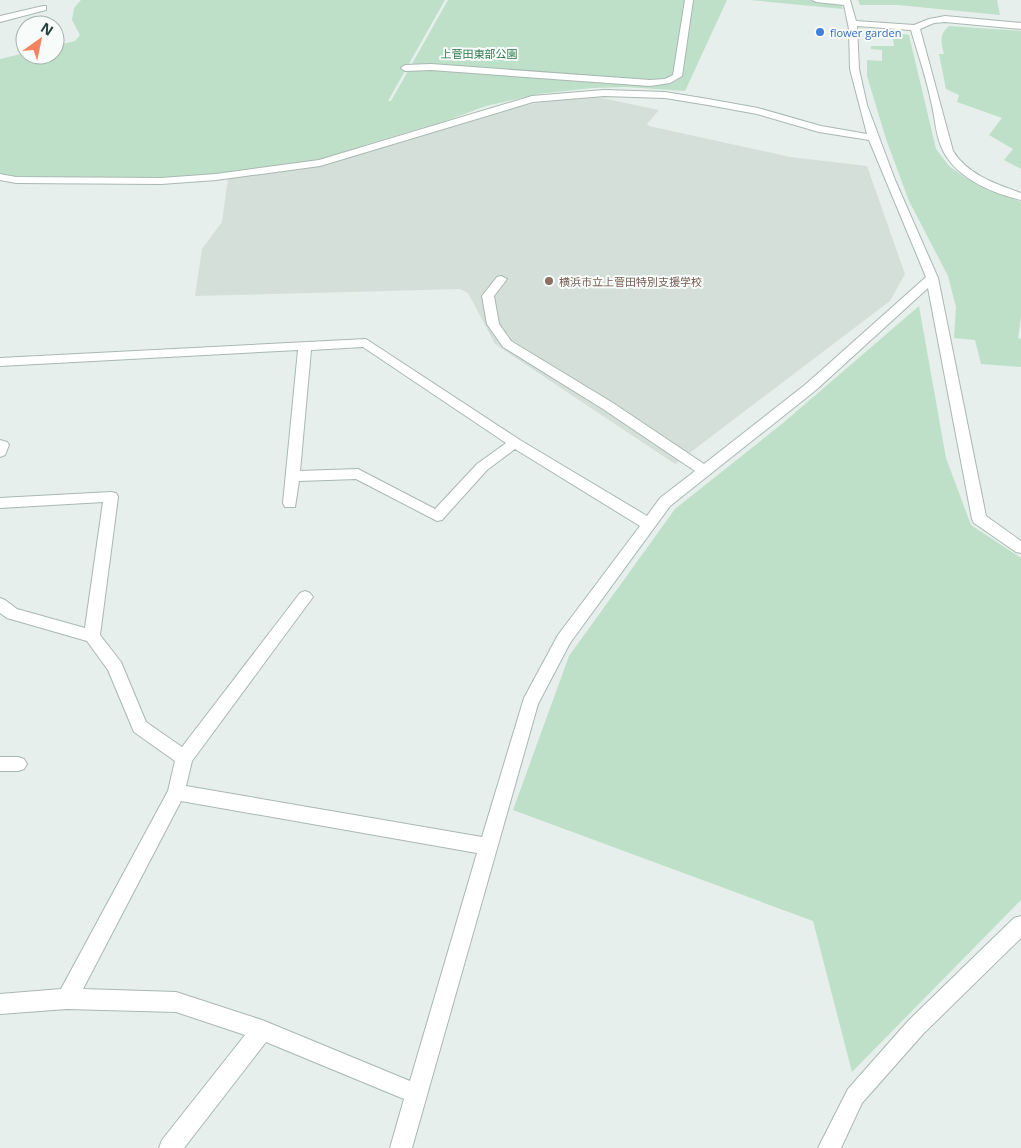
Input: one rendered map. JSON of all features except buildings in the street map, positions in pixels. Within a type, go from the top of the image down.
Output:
[{"type":"street","points":[[405,68],[431,67],[650,83],[667,81],[677,76],[689,0]]},
{"type":"street","points":[[816,0],[847,1],[852,13],[855,77],[873,137],[932,278],[980,519],[1021,548]]},
{"type":"street","points":[[0,19],[43,8]]},
{"type":"street","points":[[853,23],[915,28],[932,21],[945,19],[1021,26]]},
{"type":"street","points":[[915,28],[937,105],[944,142],[952,158],[966,171],[981,180],[1021,197]]},
{"type":"street","points":[[0,177],[16,180],[161,181],[216,177],[320,163],[532,99],[604,93],[665,95],[708,102],[758,111],[819,129],[873,137]]},
{"type":"street","points":[[200,187],[216,177]]},
{"type":"street","points":[[401,1148],[530,703],[564,639],[665,502],[811,387],[932,278]]},
{"type":"street","points":[[501,280],[488,296],[493,324],[507,344],[608,406],[704,471]]},
{"type":"street","points":[[0,362],[366,343],[516,443],[648,524]]},
{"type":"street","points":[[290,503],[305,346]]},
{"type":"street","points":[[294,476],[358,474],[438,516],[482,467],[516,443]]},
{"type":"street","points":[[0,445],[2,445],[0,452]]},
{"type":"street","points":[[0,503],[111,497],[92,636]]},
{"type":"street","points":[[66,999],[176,792],[184,758],[305,597]]},
{"type":"street","points":[[0,604],[12,614],[92,636],[115,667],[140,727],[184,758]]},
{"type":"street","points":[[0,764],[18,764]]},
{"type":"street","points":[[176,792],[488,846]]},
{"type":"street","points":[[829,1148],[855,1096],[916,1027],[1021,925]]},
{"type":"street","points":[[0,1004],[66,999],[176,1002],[262,1030],[417,1094]]},
{"type":"street","points":[[170,1148],[262,1030]]},
{"type":"shaded area","name":"横浜市立上菅田特別支援学校","points":[[597,97],[659,110],[647,124],[649,126],[790,157],[867,166],[905,274],[890,301],[675,464],[495,344],[468,293],[460,289],[195,296],[202,249],[222,222],[228,178],[322,164],[511,108],[542,102]]},
{"type":"green space","name":"上菅田東部公園","points":[[81,0],[445,0],[388,101],[391,101],[448,0],[727,0],[685,91],[626,87],[593,88],[538,94],[486,106],[319,161],[227,174],[164,178],[17,178],[0,175],[0,59],[15,55],[15,65],[65,65],[65,44],[75,41],[80,35],[72,20],[74,8]]},
{"type":"green space","points":[[750,0],[839,0],[843,9]]},
{"type":"green space","points":[[858,0],[997,0],[1000,15],[898,5],[860,5]]},
{"type":"green space","points":[[949,26],[1021,31],[1021,169],[1004,160],[1013,149],[989,135],[1002,118],[957,102],[959,95],[946,89],[939,54],[944,54],[942,39],[944,32]]},
{"type":"green space","points":[[892,32],[909,35],[936,149],[949,166],[964,177],[984,188],[1021,202],[1021,316],[1018,338],[1021,339],[1021,367],[981,364],[975,340],[954,338],[956,307],[948,276],[909,201],[886,139],[867,76],[867,60],[882,61],[882,50],[871,49],[871,46],[894,46]]},
{"type":"green space","points":[[919,306],[946,458],[971,525],[1021,558],[1021,900],[852,1072],[813,921],[513,810],[569,656],[675,509],[783,423]]},
{"type":"place","name":"flower garden","points":[[820,32]]},
{"type":"place","name":"横浜市立上菅田特別支援学校","points":[[549,281]]}]
